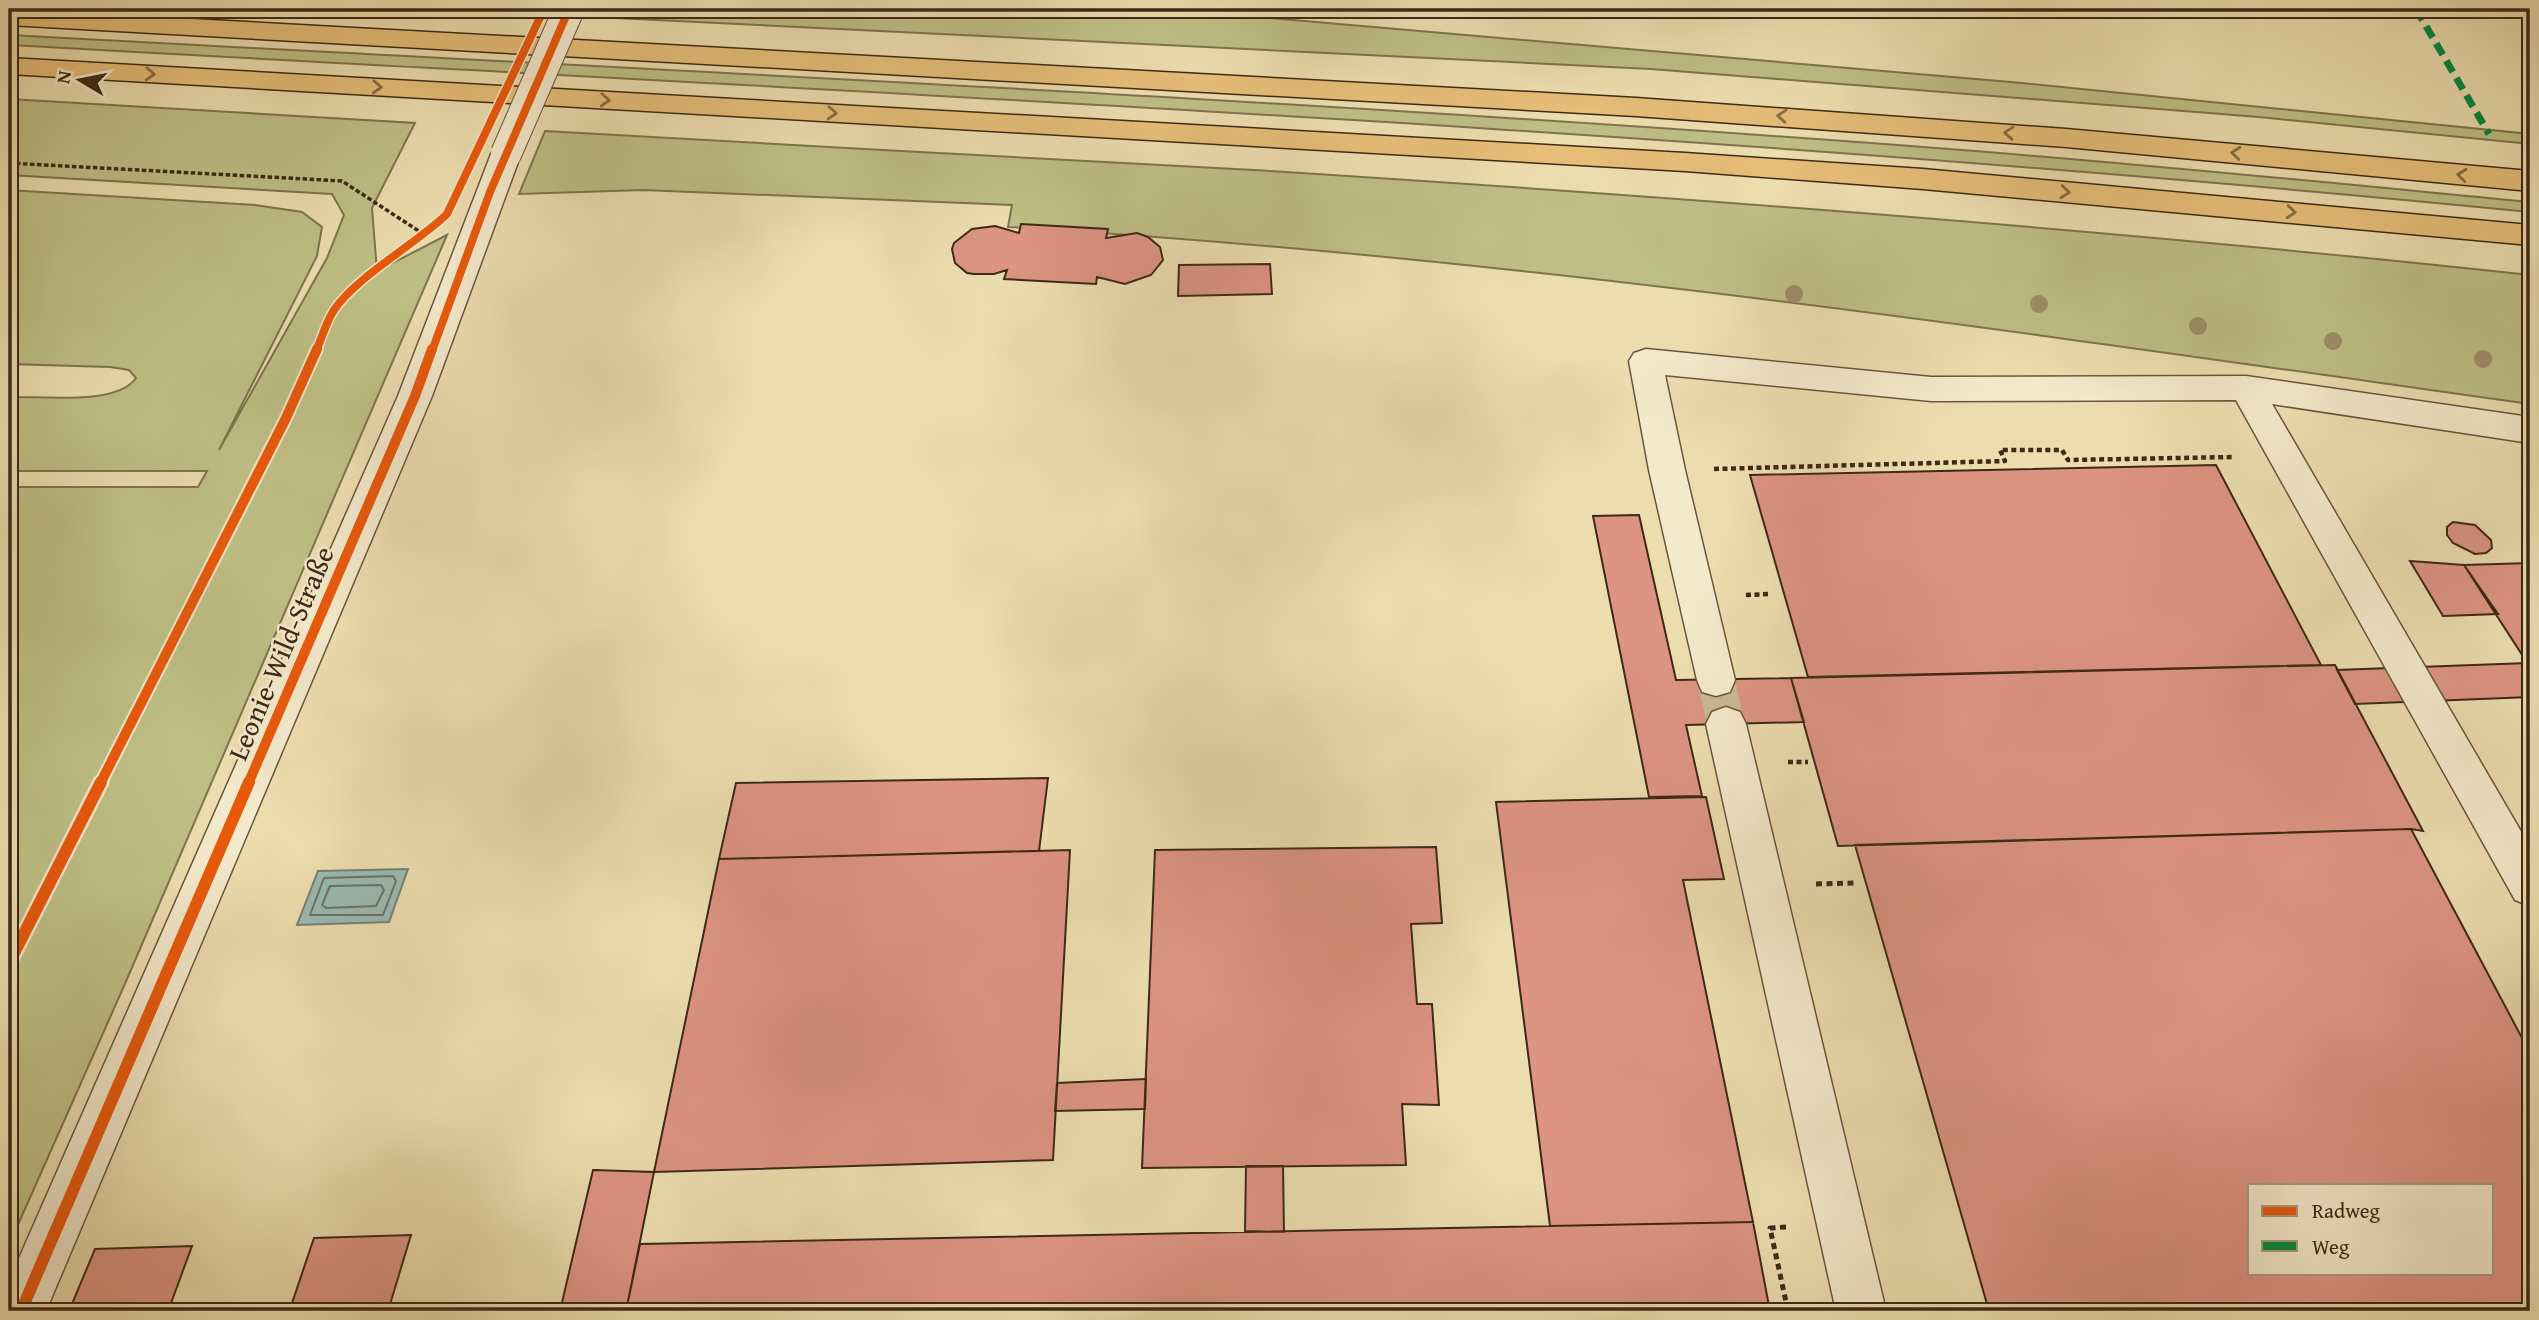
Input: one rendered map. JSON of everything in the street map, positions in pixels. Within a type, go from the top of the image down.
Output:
[{"type":"highway","points":[[9,16],[1650,108],[2066,138],[2530,181]]},
{"type":"highway","points":[[9,66],[1685,162],[2029,188],[2530,235]]},
{"type":"street","name":"Leonie-Wild-Straße","points":[[21,1311],[415,396],[506,154],[569,9]]},
{"type":"street","points":[[1716,680],[1667,470],[1646,361],[1931,389],[2246,388],[2530,430]]},
{"type":"street","points":[[2246,388],[2530,886]]},
{"type":"street","points":[[1726,724],[1861,1311]]},
{"type":"path","points":[[9,163],[341,181],[425,235]]},
{"type":"path","points":[[1667,470],[2005,461],[2000,450],[2063,450],[2068,460],[2284,456]]},
{"type":"path","points":[[1788,1311],[1770,1228],[1797,1226]]},
{"type":"green space","points":[[600,9],[1199,9],[1200,12],[2011,82],[2530,134],[2530,144],[2259,117],[1651,69],[596,17]]},
{"type":"green space","points":[[9,35],[973,86],[1695,131],[2084,160],[2530,202],[2530,212],[1901,157],[1271,115],[9,45]]},
{"type":"green space","points":[[9,99],[415,123],[372,208],[377,271],[447,235],[124,986],[9,1245],[9,487],[198,487],[207,471],[9,471],[9,397],[96,396],[113,393],[136,378],[129,370],[110,367],[9,364],[9,234],[13,229],[9,226],[9,190],[255,205],[302,212],[322,227],[317,256],[219,450],[327,258],[344,215],[332,194],[9,175]]},
{"type":"green space","points":[[545,131],[1254,170],[1573,191],[2212,243],[2530,275],[2530,404],[1961,325],[1580,277],[1199,240],[1008,227],[1012,205],[643,190],[519,194]]},
{"type":"water","points":[[408,869],[389,922],[297,925],[318,871]]},
{"type":"building","points":[[1021,224],[1108,229],[1106,238],[1137,233],[1148,237],[1160,247],[1163,260],[1151,275],[1125,284],[1097,277],[1096,284],[1004,279],[1007,270],[994,274],[974,274],[967,273],[955,263],[952,249],[954,243],[972,229],[995,226],[1019,233]]},
{"type":"building","points":[[1270,264],[1272,294],[1178,296],[1179,265]]},
{"type":"building","points":[[2216,465],[2321,665],[1808,677],[1750,475]]},
{"type":"building","points":[[1639,515],[1676,680],[1791,678],[1804,722],[1686,725],[1702,796],[1649,797],[1593,516]]},
{"type":"building","points":[[2453,522],[2475,525],[2491,540],[2492,548],[2486,553],[2475,554],[2453,543],[2447,535],[2447,527]]},
{"type":"building","points":[[2410,561],[2464,565],[2498,614],[2443,616]]},
{"type":"building","points":[[2530,563],[2530,667],[2464,565]]},
{"type":"building","points":[[2528,663],[2530,697],[2355,704],[2337,670]]},
{"type":"building","points":[[2335,665],[2423,831],[2411,829],[1838,846],[1791,678]]},
{"type":"building","points":[[1048,778],[1039,851],[719,859],[736,783]]},
{"type":"building","points":[[1706,797],[1724,879],[1683,880],[1753,1222],[1550,1226],[1496,802]]},
{"type":"building","points":[[2411,829],[2530,1053],[2530,1311],[1989,1311],[1855,845]]},
{"type":"building","points":[[1436,847],[1442,923],[1411,924],[1417,1004],[1432,1004],[1439,1105],[1402,1104],[1406,1165],[1142,1168],[1155,850]]},
{"type":"building","points":[[1070,850],[1053,1160],[654,1172],[719,859]]},
{"type":"building","points":[[1146,1079],[1145,1109],[1055,1111],[1057,1083]]},
{"type":"building","points":[[1246,1166],[1283,1166],[1284,1232],[1245,1231]]},
{"type":"building","points":[[593,1170],[654,1172],[626,1311],[560,1311]]},
{"type":"building","points":[[1753,1222],[1770,1311],[626,1311],[640,1244]]},
{"type":"building","points":[[411,1235],[388,1311],[69,1311],[95,1249],[192,1246],[170,1306],[292,1303],[314,1238]]},
{"type":"tunnel","points":[[1716,680],[1726,724]]},
{"type":"marked path","points":[[2416,9],[2489,134]]},
{"type":"cycle path","points":[[9,963],[286,418],[334,310],[357,285],[425,235],[447,214],[544,9]]},
{"type":"cycle path","points":[[21,1311],[415,396],[490,192],[569,9]]}]
